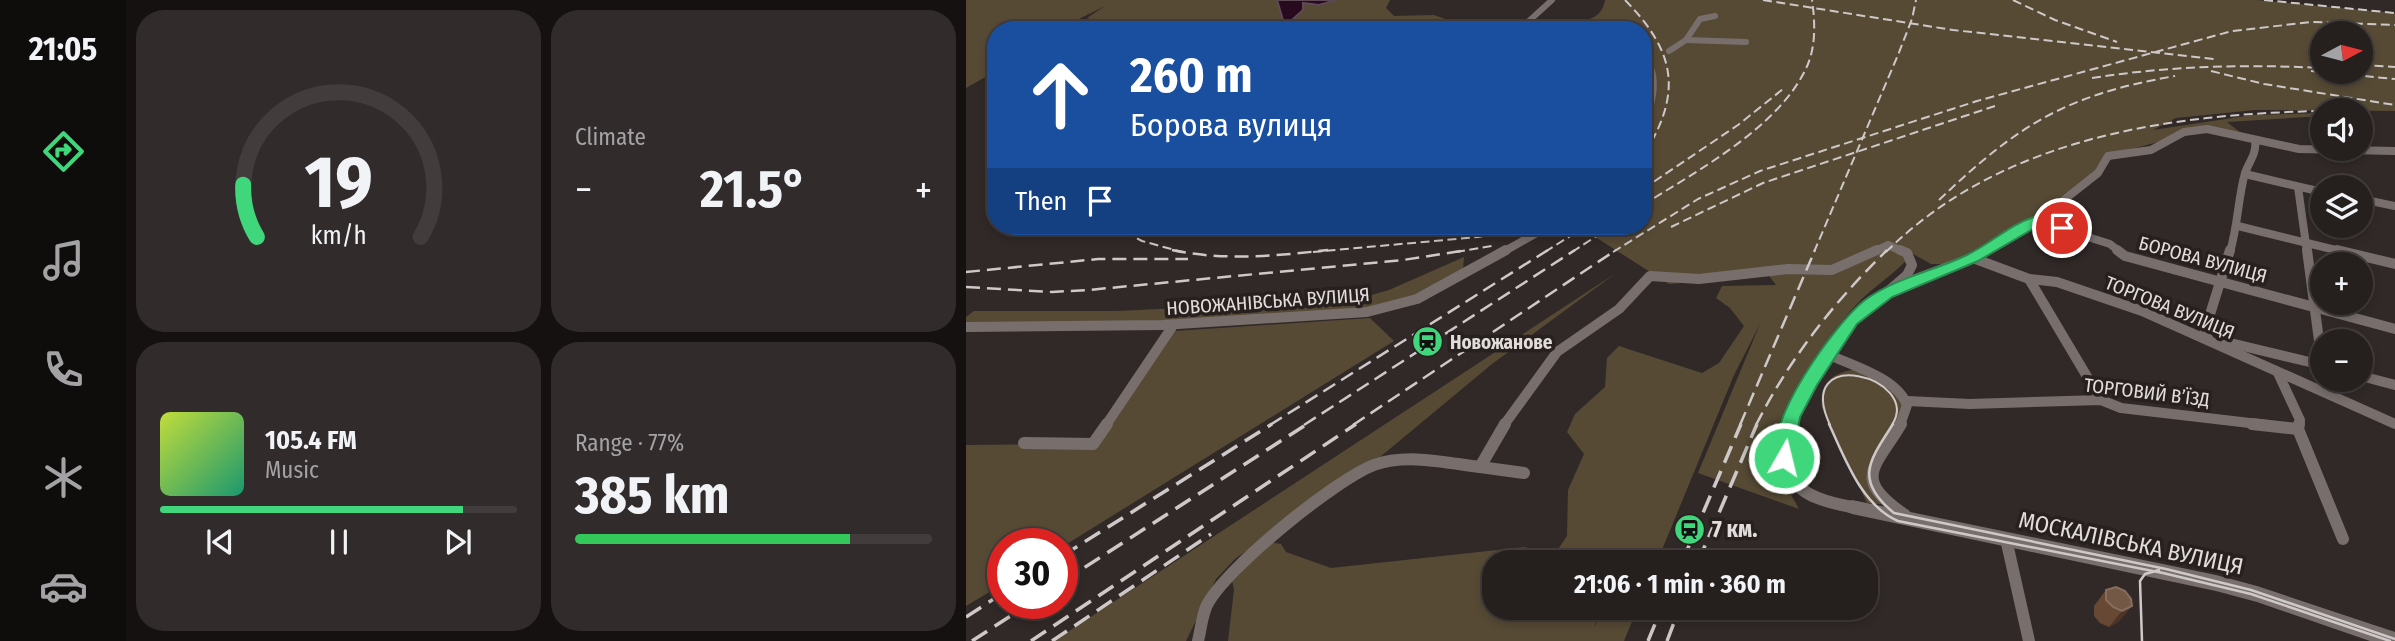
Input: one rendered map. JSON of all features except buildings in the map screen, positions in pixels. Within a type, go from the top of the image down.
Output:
[{"type":"street","points":[[1529,21],[1552,0]]},
{"type":"street","points":[[1669,51],[1686,40],[1700,19],[1715,16]]},
{"type":"street","points":[[1686,40],[1746,42]]},
{"type":"street","points":[[1652,67],[1655,77],[1652,90]]},
{"type":"street","points":[[1886,293],[1973,258],[2037,221],[2098,173],[2108,156],[2155,148],[2184,132],[2196,129],[2246,136],[2255,141],[2299,149],[2395,151]]},
{"type":"street","points":[[2255,141],[2256,148],[2245,174],[2238,226],[2203,337],[2310,361]]},
{"type":"street","points":[[2245,174],[2310,190]]},
{"type":"street","points":[[2298,187],[2310,275]]},
{"type":"street","points":[[2373,201],[2395,206]]},
{"type":"street","name":"БОРОВА ВУЛИЦЯ","points":[[2037,221],[2110,244],[2126,256],[2310,306]]},
{"type":"street","points":[[2238,226],[2395,264]]},
{"type":"street","name":"НОВОЖАНІВСЬКА ВУЛИЦЯ","points":[[966,327],[1172,327],[1355,315],[1395,308],[1416,299],[1533,235]]},
{"type":"street","points":[[1480,467],[1509,417],[1557,352],[1619,309],[1650,276],[1699,279],[1788,269],[1832,270],[1888,245],[1907,253],[1912,265],[1907,275],[1852,320],[1827,354],[1791,417],[1785,437],[1784,458],[1787,474],[1795,486],[1808,497],[1852,507]]},
{"type":"street","name":"ТОРГОВА ВУЛИЦЯ","points":[[1973,258],[2029,279],[2043,279],[2078,289],[2203,337],[2395,424]]},
{"type":"street","points":[[2029,279],[2101,400]]},
{"type":"street","name":"БОРОВА ВУЛИЦЯ","points":[[2343,315],[2395,329]]},
{"type":"street","points":[[1024,443],[1093,444],[1172,327]]},
{"type":"street","points":[[1827,354],[1856,368],[1882,376],[1896,386],[1907,401],[1907,410],[1899,426],[1874,465],[1872,479],[1881,498],[1916,522]]},
{"type":"street","points":[[2278,373],[2300,420],[2298,429],[2343,539]]},
{"type":"street","points":[[2373,379],[2395,385]]},
{"type":"street","name":"ТОРГОВИЙ В’ЇЗД","points":[[1907,401],[1970,404],[2101,400],[2121,408],[2298,429]]},
{"type":"street","points":[[1198,641],[1208,604],[1227,577],[1330,491],[1373,466],[1405,459],[1524,473]]},
{"type":"street","name":"МОСКАЛІВСЬКА ВУЛИЦЯ","points":[[1852,507],[2161,570],[2253,592],[2395,641]]},
{"type":"street","points":[[2006,540],[2029,641]]},
{"type":"shaded area","points":[[966,0],[1390,0],[1386,8],[1394,16],[1434,15],[1451,21],[1094,21],[1087,18],[1105,6],[1075,21],[987,21],[987,76],[966,88]]},
{"type":"shaded area","points":[[1277,0],[1336,0],[1319,5],[1303,3],[1303,10],[1291,21],[1283,20]]},
{"type":"shaded area","points":[[1605,0],[2257,0],[2395,13],[2395,111],[2373,111],[2373,98],[2310,98],[2310,110],[2255,110],[2176,118],[2153,130],[2252,115],[2310,113],[2310,117],[2227,122],[2241,133],[2209,128],[2110,155],[2099,168],[2026,223],[1948,264],[1931,264],[1913,254],[1852,309],[1805,374],[1780,422],[1774,444],[1775,461],[1799,509],[1698,473],[1760,324],[1734,375],[1662,550],[1557,550],[1567,536],[1568,490],[1584,454],[1567,432],[1575,414],[1605,387],[1607,358],[1619,346],[1702,373],[1719,363],[1744,326],[1730,308],[1716,298],[1722,286],[1776,285],[1769,276],[1669,284],[1592,235],[1652,235],[1652,21],[1580,21],[1595,17]]},
{"type":"shaded area","points":[[1464,257],[1463,271],[1409,302],[1372,312],[1172,327],[966,324],[966,317],[974,311],[1117,311],[1354,300],[1389,290]]},
{"type":"shaded area","points":[[1616,273],[1492,364],[1362,472],[1236,558],[1216,579],[1186,641],[1054,641]]},
{"type":"shaded area","points":[[1370,318],[1394,341],[1078,537],[1078,528],[987,528],[987,594],[966,606],[966,445],[1093,444],[1175,331]]},
{"type":"shaded area","points":[[1857,369],[1868,371],[1907,400],[1873,474],[1891,505],[1867,503],[1822,408],[1823,391],[1829,380],[1841,373]]},
{"type":"shaded area","points":[[1268,542],[1281,544],[1286,552],[1331,568],[1482,552],[1482,620],[1597,620],[1594,628],[1598,620],[1633,620],[1624,641],[1228,641],[1234,590],[1232,580]]},
{"type":"shaded area","points":[[1525,547],[1531,550],[1497,550]]},
{"type":"tram line","points":[[1830,425],[1823,399],[1828,384],[1841,376],[1858,376],[1876,382],[1890,393],[1897,408],[1892,425]]},
{"type":"tram line","points":[[1829,424],[1864,492],[1885,514],[1898,521],[2154,571]]},
{"type":"tram line","points":[[1893,424],[1872,460],[1870,480],[1881,501],[1894,513],[2166,569],[2251,590],[2395,639]]},
{"type":"tram line","points":[[2154,571],[2159,570]]},
{"type":"tram line","points":[[2142,641],[2140,581],[2145,574],[2154,571]]},
{"type":"tram line","points":[[2154,571],[2251,594],[2390,641]]},
{"type":"railway","points":[[1625,0],[1643,21]]},
{"type":"railway","points":[[1763,0],[1813,8]]},
{"type":"railway","points":[[1812,0],[1813,8]]},
{"type":"railway","points":[[1910,23],[1916,0]]},
{"type":"railway","points":[[2013,0],[2055,20],[2117,42]]},
{"type":"railway","points":[[2264,0],[2395,13]]},
{"type":"railway","points":[[1652,199],[1736,145],[1779,107],[1796,86],[1811,56],[1813,8]]},
{"type":"railway","points":[[1813,8],[1910,23]]},
{"type":"railway","points":[[2154,52],[2232,31],[2312,22],[2395,25]]},
{"type":"railway","points":[[1863,138],[1910,23]]},
{"type":"railway","points":[[1910,23],[2154,52]]},
{"type":"railway","points":[[1652,33],[1664,56],[1668,74],[1664,112],[1652,140]]},
{"type":"railway","points":[[1863,138],[1977,101],[2154,52]]},
{"type":"railway","points":[[2154,52],[2214,59]]},
{"type":"railway","points":[[2373,66],[2395,67]]},
{"type":"railway","points":[[2092,78],[2207,67],[2310,68]]},
{"type":"railway","points":[[2211,71],[2264,84],[2395,105]]},
{"type":"railway","points":[[1939,200],[1994,151],[2046,117],[2103,93],[2175,76]]},
{"type":"railway","points":[[2373,77],[2395,79]]},
{"type":"railway","points":[[1652,183],[1738,125],[1783,89]]},
{"type":"railway","points":[[1857,152],[1995,106]]},
{"type":"railway","points":[[1886,252],[1931,213],[1981,182],[2034,158],[2089,140],[2146,127],[2205,118],[2310,111]]},
{"type":"railway","points":[[1652,228],[1698,199],[1760,171],[1863,138]]},
{"type":"railway","points":[[1857,152],[1863,138]]},
{"type":"railway","points":[[1671,227],[1763,183],[1857,152]]},
{"type":"railway","points":[[1814,252],[1857,152]]},
{"type":"railway","points":[[1130,235],[1178,251]]},
{"type":"railway","points":[[1313,252],[1488,235]]},
{"type":"railway","points":[[1545,252],[1572,235]]},
{"type":"railway","points":[[1572,252],[1598,235]]},
{"type":"railway","points":[[1613,252],[1640,235]]},
{"type":"railway","points":[[1456,252],[1492,246]]},
{"type":"railway","points":[[1172,250],[1178,251]]},
{"type":"railway","points":[[1178,251],[1211,255],[1270,256],[1328,250]]},
{"type":"railway","points":[[966,287],[1052,292],[1088,290],[1403,260],[1467,250]]},
{"type":"railway","points":[[1270,425],[1548,250]]},
{"type":"railway","points":[[1304,425],[1575,250]]},
{"type":"railway","points":[[1353,425],[1616,250]]},
{"type":"railway","points":[[1740,425],[1815,250]]},
{"type":"railway","points":[[1756,425],[1783,377],[1814,332],[1887,250]]},
{"type":"railway","points":[[966,272],[1098,259],[1188,259]]},
{"type":"railway","points":[[1078,546],[1272,424]]},
{"type":"railway","points":[[1078,572],[1307,424]]},
{"type":"railway","points":[[1031,641],[1356,424]]},
{"type":"railway","points":[[1687,550],[1741,424]]},
{"type":"railway","points":[[1703,550],[1757,424]]},
{"type":"railway","points":[[1052,641],[1211,534]]},
{"type":"railway","points":[[966,617],[987,603]]},
{"type":"railway","points":[[972,641],[1006,619]]},
{"type":"railway","points":[[1648,641],[1657,620]]},
{"type":"railway","points":[[1667,641],[1675,620]]},
{"type":"place","name":"Новожанове","points":[[1427,342]]},
{"type":"place","name":"7 км.","points":[[1689,529]]},
{"type":"route","points":[[1784,458],[1785,437],[1791,417],[1827,354],[1852,320],[1869,305],[1886,293],[1973,258],[2037,221],[2062,228]]}]
